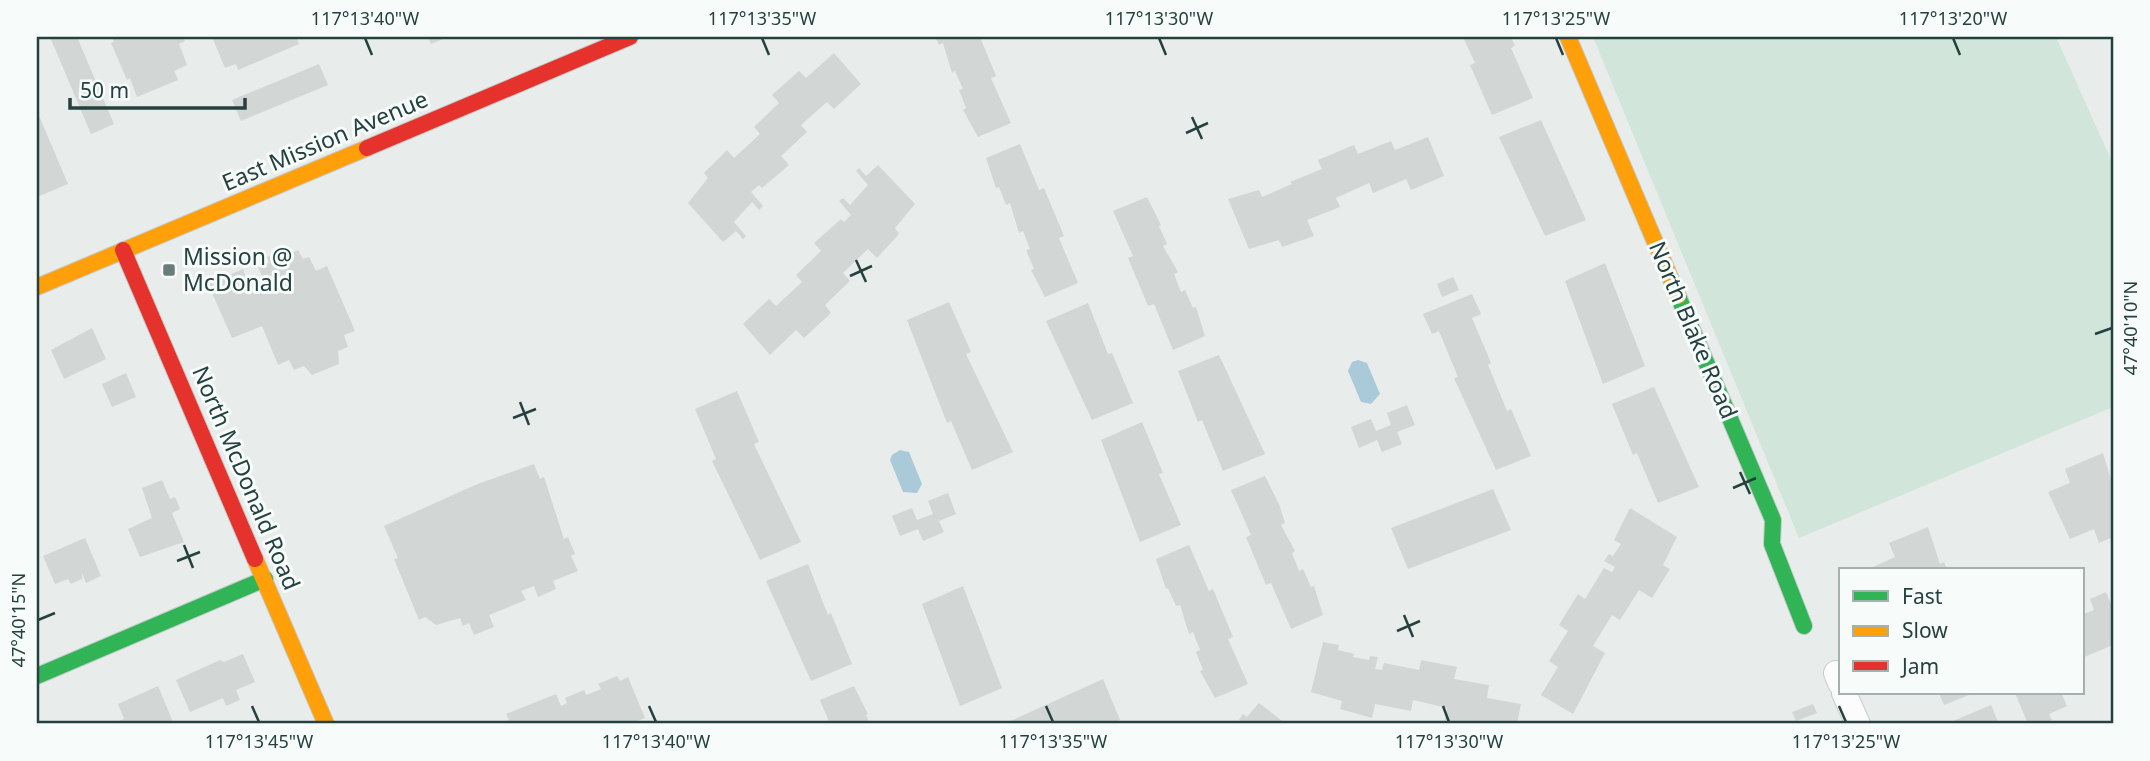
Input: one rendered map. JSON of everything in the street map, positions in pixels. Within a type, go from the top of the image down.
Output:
[{"type":"street","name":"East Mission Avenue","points":[[37,287],[630,37]]},
{"type":"street","name":"North Blake Road","points":[[1568,37],[1773,520],[1772,544],[1804,626]]},
{"type":"street","name":"North McDonald Road","points":[[124,250],[326,724]]},
{"type":"street","points":[[37,676],[265,579]]},
{"type":"street","points":[[1845,694],[1858,724]]},
{"type":"green space","points":[[1593,37],[2056,37],[2113,164],[2113,407],[1799,538]]},
{"type":"water","points":[[1358,360],[1367,363],[1380,394],[1371,404],[1361,402],[1348,371],[1352,362]]},
{"type":"water","points":[[900,450],[909,452],[922,484],[917,493],[903,492],[890,460],[892,455]]},
{"type":"building","points":[[50,37],[77,37],[114,124],[91,134]]},
{"type":"building","points":[[112,37],[183,37],[185,41],[179,44],[187,65],[174,71],[178,80],[137,97],[111,43],[114,42]]},
{"type":"building","points":[[212,37],[296,37],[299,44],[238,70],[236,64],[225,68]]},
{"type":"building","points":[[428,37],[447,37],[431,44]]},
{"type":"building","points":[[935,37],[980,37],[996,76],[991,78],[1011,123],[978,137],[963,110],[966,108],[959,90],[963,89],[955,71],[952,73],[943,43],[939,45]]},
{"type":"building","points":[[1463,37],[1511,37],[1515,46],[1511,48],[1533,98],[1492,115],[1470,65],[1475,63]]},
{"type":"building","points":[[834,53],[861,84],[834,109],[827,102],[801,125],[807,132],[781,156],[789,165],[762,188],[759,185],[751,192],[763,206],[759,210],[752,202],[734,222],[746,236],[743,239],[736,231],[723,242],[688,203],[708,178],[704,173],[727,150],[734,158],[760,134],[754,127],[779,103],[772,95],[799,71],[806,78]]},
{"type":"building","points":[[319,64],[328,85],[241,121],[232,100]]},
{"type":"building","points":[[37,111],[68,184],[37,197]]},
{"type":"building","points":[[1541,120],[1586,220],[1545,236],[1499,137]]},
{"type":"building","points":[[1428,137],[1444,176],[1411,190],[1406,179],[1373,193],[1369,183],[1336,198],[1340,207],[1307,220],[1314,236],[1282,247],[1279,240],[1249,249],[1228,199],[1259,190],[1262,197],[1322,169],[1318,160],[1354,145],[1358,154],[1391,141],[1395,150]]},
{"type":"building","points":[[1020,144],[1039,190],[1044,188],[1064,236],[1059,238],[1078,283],[1045,297],[1031,270],[1034,269],[1026,250],[1030,249],[1023,231],[1019,233],[1010,203],[1006,205],[999,187],[996,188],[986,158]]},
{"type":"building","points":[[878,165],[915,204],[895,228],[899,234],[877,258],[868,249],[843,273],[850,281],[825,305],[831,313],[804,338],[796,330],[770,355],[743,324],[769,299],[776,306],[802,282],[796,275],[821,251],[814,243],[841,219],[844,222],[851,215],[839,201],[843,198],[850,205],[868,185],[856,171],[859,168],[866,176]]},
{"type":"building","points":[[1147,197],[1161,225],[1159,226],[1167,244],[1163,246],[1178,272],[1174,274],[1181,292],[1185,290],[1193,308],[1196,307],[1205,336],[1173,350],[1154,304],[1148,306],[1128,258],[1133,256],[1113,211]]},
{"type":"building","points":[[286,249],[288,254],[298,250],[303,259],[309,257],[316,271],[327,266],[355,331],[344,335],[348,347],[338,351],[339,364],[312,375],[304,366],[294,370],[289,360],[278,365],[262,326],[232,338],[208,284],[243,269],[248,282],[262,276],[258,267],[269,263],[267,257]]},
{"type":"building","points":[[1605,263],[1645,366],[1603,384],[1565,281]]},
{"type":"building","points":[[1453,277],[1459,290],[1442,297],[1437,284]]},
{"type":"building","points":[[1472,294],[1481,314],[1472,318],[1491,363],[1488,365],[1507,411],[1511,409],[1531,456],[1496,470],[1454,378],[1458,377],[1439,331],[1432,334],[1423,314]]},
{"type":"building","points":[[949,302],[971,352],[966,354],[1013,452],[972,470],[951,421],[947,423],[907,320]]},
{"type":"building","points":[[1088,303],[1108,354],[1112,353],[1133,403],[1092,420],[1046,321]]},
{"type":"building","points":[[92,328],[106,359],[64,379],[51,350]]},
{"type":"building","points":[[1219,355],[1265,454],[1223,471],[1202,420],[1198,422],[1178,371]]},
{"type":"building","points":[[126,373],[136,397],[112,407],[102,384]]},
{"type":"building","points":[[1654,387],[1699,487],[1658,503],[1637,453],[1633,455],[1612,404]]},
{"type":"building","points":[[737,391],[759,442],[754,444],[801,542],[760,560],[712,461],[716,459],[695,409]]},
{"type":"building","points":[[1407,405],[1415,425],[1397,432],[1402,444],[1382,452],[1377,440],[1359,448],[1351,427],[1371,419],[1376,431],[1391,425],[1387,413]]},
{"type":"building","points":[[1142,422],[1163,473],[1159,474],[1181,525],[1140,542],[1101,440]]},
{"type":"building","points":[[2103,453],[2113,486],[2113,537],[2099,543],[2094,529],[2070,539],[2048,492],[2070,483],[2065,469]]},
{"type":"building","points":[[534,464],[540,479],[544,477],[564,539],[568,537],[575,554],[571,556],[578,571],[553,581],[556,589],[538,597],[534,586],[521,591],[526,600],[489,615],[494,627],[474,635],[469,623],[463,626],[460,618],[436,625],[425,617],[419,620],[394,559],[398,558],[384,526],[475,485]]},
{"type":"building","points":[[1265,476],[1279,504],[1285,523],[1281,525],[1295,551],[1292,553],[1299,571],[1303,569],[1311,587],[1314,586],[1323,615],[1291,629],[1271,583],[1266,585],[1246,537],[1251,535],[1231,490]]},
{"type":"building","points":[[162,480],[170,499],[175,497],[180,509],[172,513],[184,542],[140,557],[128,529],[152,518],[142,488]]},
{"type":"building","points":[[1493,489],[1511,530],[1408,569],[1391,528]]},
{"type":"building","points":[[948,493],[956,514],[939,521],[944,532],[923,541],[918,529],[900,536],[892,516],[912,508],[917,520],[933,514],[928,501]]},
{"type":"building","points":[[1630,508],[1677,537],[1663,565],[1670,569],[1652,598],[1639,590],[1620,620],[1612,615],[1593,646],[1605,653],[1573,714],[1541,695],[1558,667],[1549,661],[1568,631],[1559,625],[1578,594],[1585,599],[1604,568],[1612,572],[1615,567],[1604,561],[1609,554],[1613,556],[1621,544],[1614,540]]},
{"type":"building","points":[[1928,527],[1940,564],[1944,562],[1946,568],[1873,568],[1895,557],[1889,543]]},
{"type":"building","points":[[85,538],[101,576],[86,583],[82,573],[82,579],[71,584],[68,579],[55,584],[43,556]]},
{"type":"building","points":[[1189,545],[1209,591],[1213,589],[1233,637],[1228,639],[1248,684],[1215,698],[1200,671],[1203,670],[1196,652],[1200,650],[1193,632],[1189,634],[1180,605],[1176,606],[1168,588],[1166,589],[1156,559]]},
{"type":"building","points":[[808,564],[828,615],[831,613],[852,664],[811,681],[766,581]]},
{"type":"building","points":[[963,586],[1002,688],[960,706],[922,604]]},
{"type":"building","points":[[2106,592],[2113,609],[2113,645],[2084,657],[2084,614],[2094,610],[2090,599]]},
{"type":"building","points":[[1323,642],[1339,645],[1338,650],[1354,654],[1353,657],[1369,660],[1370,656],[1378,657],[1375,669],[1382,670],[1384,663],[1419,670],[1421,660],[1457,667],[1454,679],[1489,685],[1487,698],[1521,704],[1517,724],[1465,724],[1445,720],[1447,708],[1413,700],[1411,711],[1375,704],[1372,718],[1340,709],[1342,701],[1311,692]]},
{"type":"building","points":[[243,654],[255,682],[236,690],[240,700],[226,706],[223,698],[190,712],[176,680],[220,660],[224,662]]},
{"type":"building","points":[[617,676],[620,681],[628,677],[645,718],[629,724],[500,724],[509,720],[506,714],[556,694],[561,706],[567,703],[565,698],[584,690],[586,695],[601,689],[598,684]]},
{"type":"building","points":[[1103,679],[1120,720],[1110,724],[1004,724]]},
{"type":"building","points":[[158,686],[173,722],[111,724],[124,719],[118,704]]},
{"type":"building","points":[[854,686],[870,724],[830,724],[820,700]]},
{"type":"building","points":[[1939,694],[1972,694],[1944,705]]},
{"type":"building","points":[[2015,694],[2061,694],[2067,706],[2049,714],[2052,720],[2042,724],[2028,724]]},
{"type":"building","points":[[1259,703],[1286,724],[1245,724],[1239,720],[1243,714],[1247,717]]},
{"type":"building","points":[[1813,704],[1817,713],[1796,721],[1792,712]]},
{"type":"building","points":[[1991,705],[1999,724],[1946,724]]},
{"type":"traffic: fast","points":[[1678,296],[1773,520],[1772,544],[1804,626]]},
{"type":"traffic: fast","points":[[37,676],[265,579]]},
{"type":"traffic: slow","points":[[1568,37],[1678,296]]},
{"type":"traffic: slow","points":[[37,287],[367,148]]},
{"type":"traffic: slow","points":[[255,559],[326,724]]},
{"type":"traffic: jam","points":[[367,148],[630,37]]},
{"type":"traffic: jam","points":[[123,250],[255,559]]},
{"type":"place","name":"Mission @ McDonald","points":[[169,270]]}]
